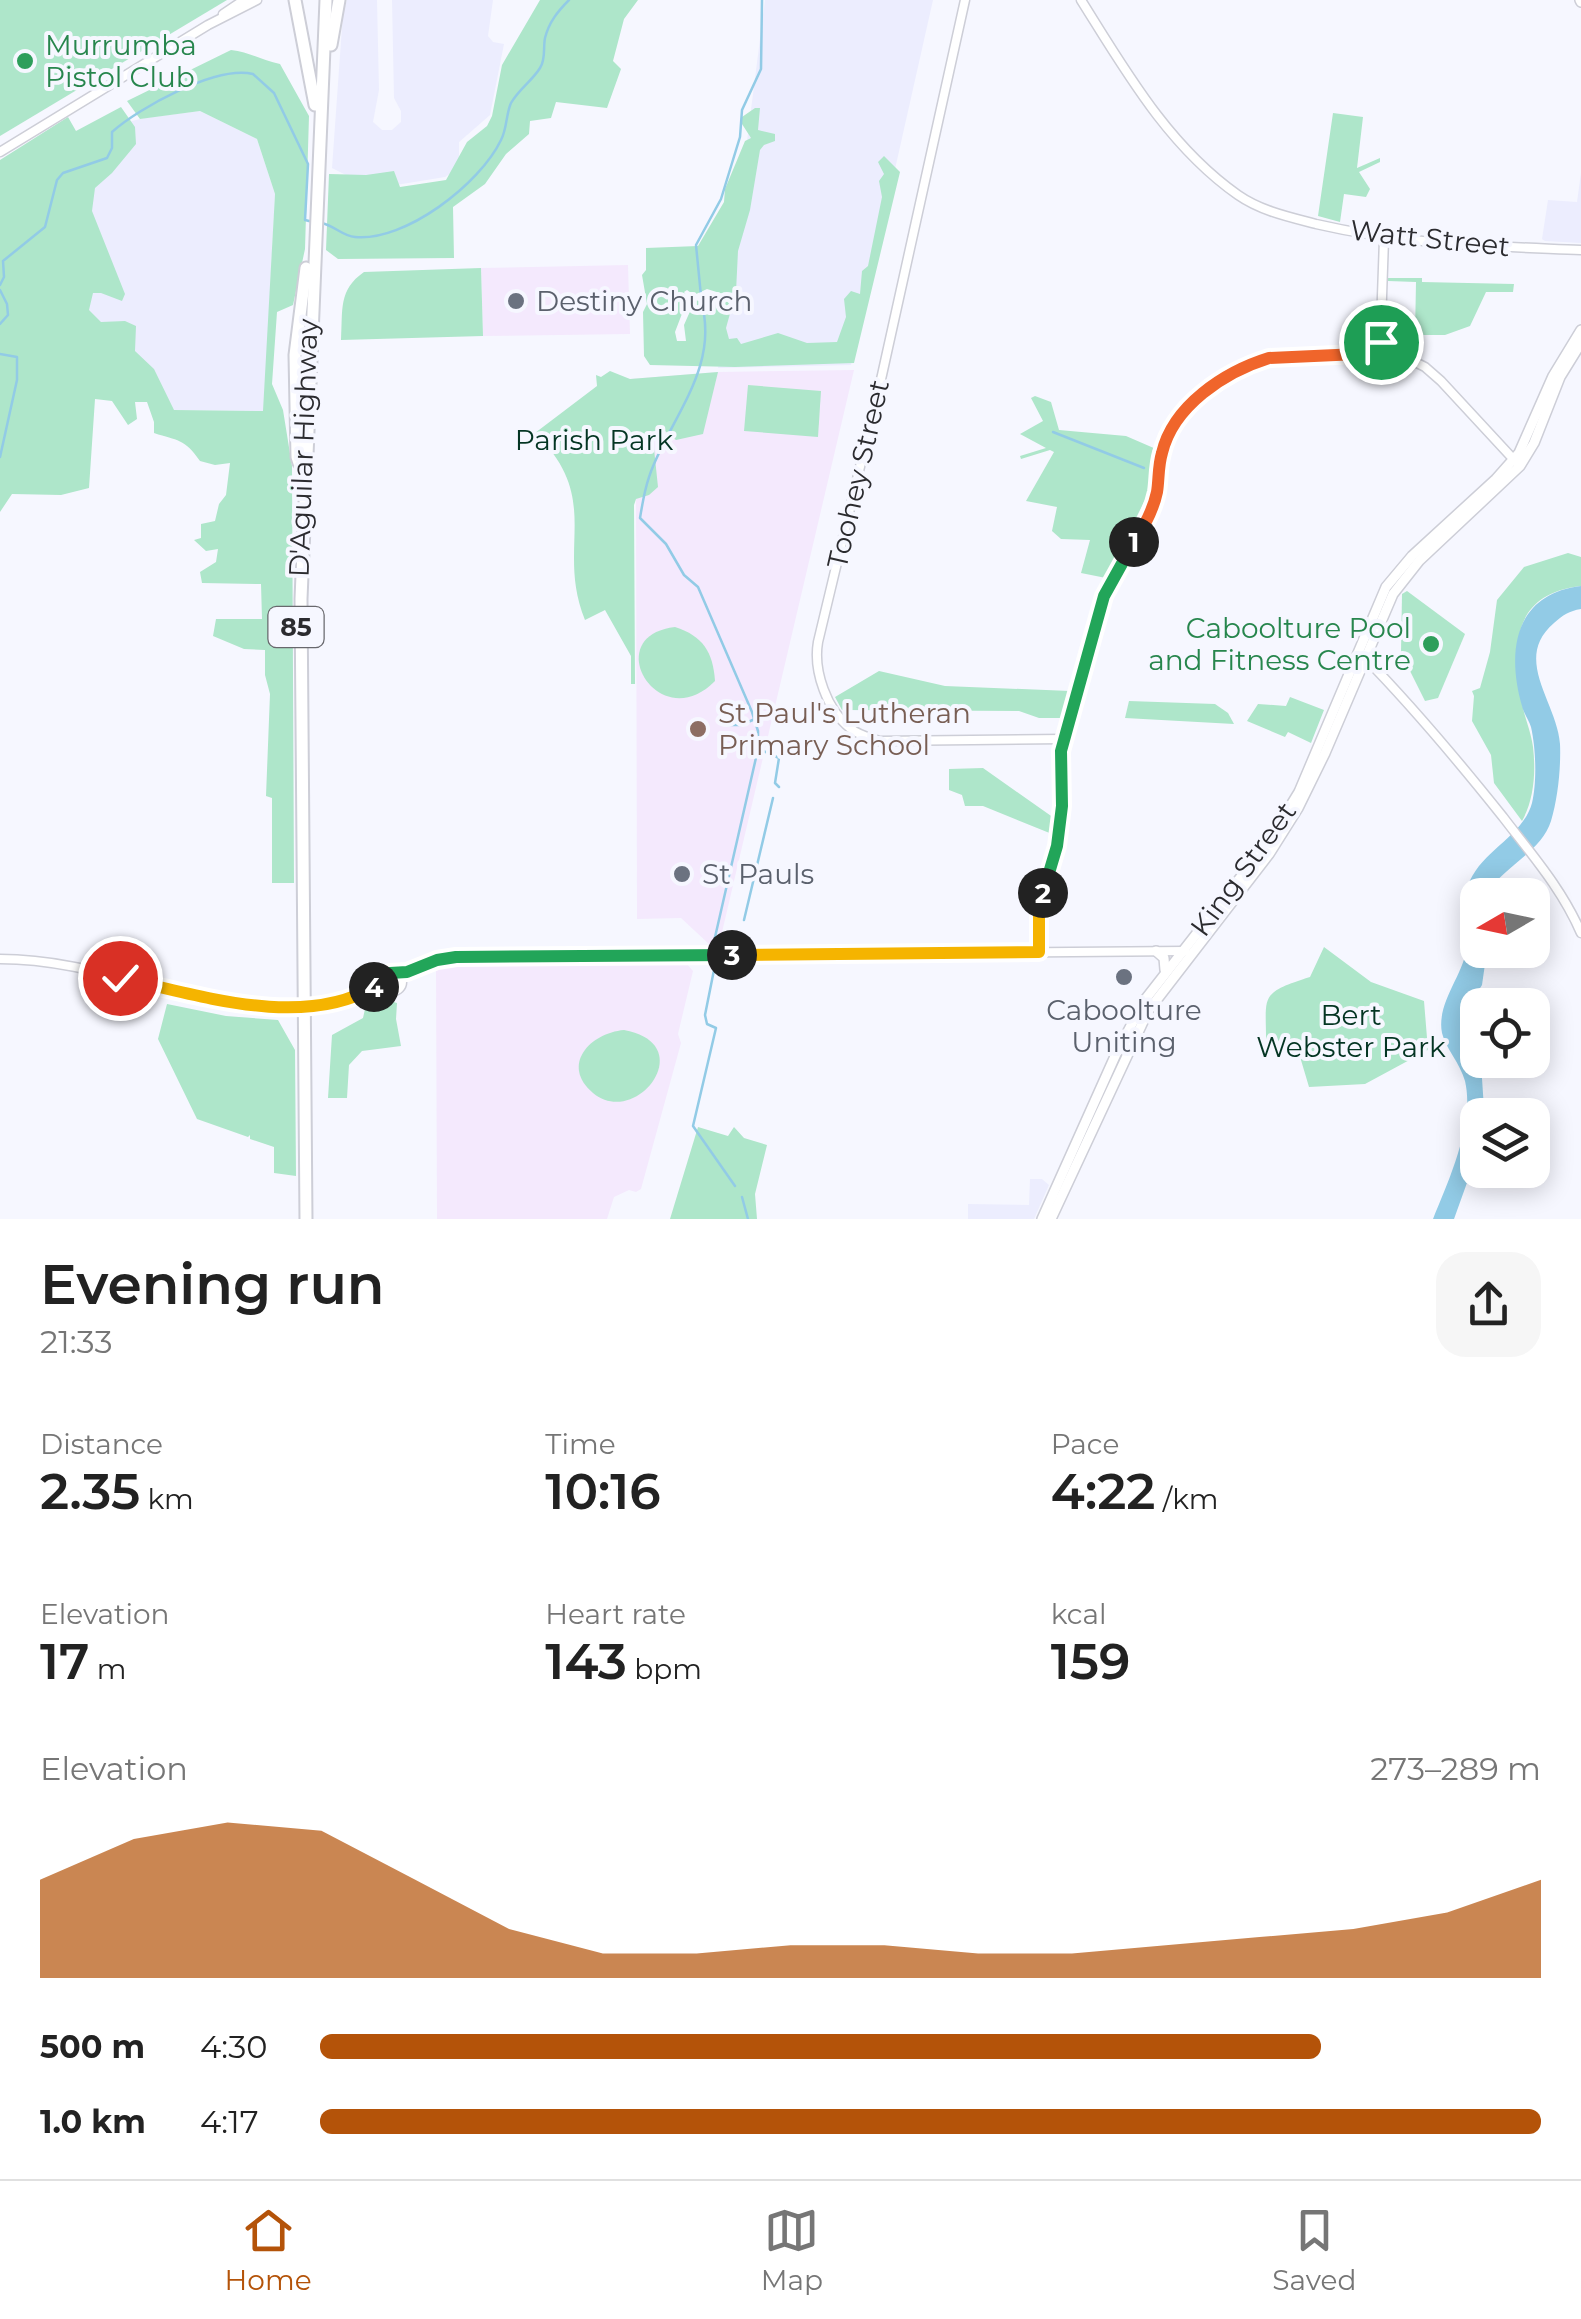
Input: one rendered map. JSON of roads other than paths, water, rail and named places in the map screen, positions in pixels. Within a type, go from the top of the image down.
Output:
[{"type":"highway","points":[[286,0],[298,22]]},
{"type":"highway","points":[[295,0],[320,121]]},
{"type":"highway","points":[[310,363],[326,0]]},
{"type":"highway","points":[[320,121],[338,0]]},
{"type":"highway","points":[[299,463],[295,355],[314,239]]},
{"type":"highway","name":"D'Aguilar Highway","points":[[300,792],[302,552],[314,239]]},
{"type":"highway","name":"D'Aguilar Highway","points":[[306,1219],[296,675],[299,463],[312,284]]},
{"type":"main road","points":[[208,26],[244,0]]},
{"type":"main road","points":[[0,152],[257,0]]},
{"type":"main road","name":"Toohey Street","points":[[966,0],[818,642],[817,666],[842,720],[853,731],[880,741],[1064,739]]},
{"type":"main road","name":"Watt Street","points":[[1080,0],[1157,117],[1230,189],[1275,213],[1384,239],[1581,250]]},
{"type":"main road","points":[[1380,353],[1384,239]]},
{"type":"main road","name":"King Street","points":[[1517,463],[1553,376],[1581,330]]},
{"type":"main road","name":"King Street","points":[[1042,1219],[1125,1035],[1166,972],[1269,854],[1298,808],[1325,754],[1392,579],[1534,444],[1560,377],[1581,343]]},
{"type":"main road","points":[[1039,952],[1041,902],[1056,855],[1064,739],[1104,596],[1150,514],[1163,449],[1173,425],[1186,408],[1200,394],[1269,358],[1380,353],[1408,358],[1425,367],[1517,463]]},
{"type":"main road","points":[[1361,655],[1468,773],[1538,861],[1567,900],[1581,934]]},
{"type":"main road","points":[[1156,950],[1165,960],[1166,972]]},
{"type":"main road","points":[[367,992],[390,973],[456,957],[1186,952]]},
{"type":"main road","name":"King Street","points":[[1051,1219],[1139,1026],[1186,952]]},
{"type":"main road","points":[[0,959],[57,964],[202,998],[275,1007],[396,990],[418,969]]},
{"type":"main road","points":[[398,974],[402,984]]},
{"type":"main road","points":[[384,979],[389,990]]},
{"type":"water","points":[[1581,586],[1581,609],[1554,623],[1537,651],[1540,681],[1560,744],[1551,821],[1539,842],[1499,878],[1472,878],[1481,863],[1520,826],[1532,803],[1534,745],[1517,685],[1516,646],[1529,613],[1559,591]]},
{"type":"water","points":[[1461,968],[1484,968],[1480,988],[1460,988],[1460,1068],[1442,1033],[1446,1000]]},
{"type":"water","points":[[1464,1078],[1482,1078],[1483,1098],[1467,1098]]},
{"type":"water","points":[[1460,1146],[1460,1188],[1465,1188],[1454,1219],[1433,1219],[1446,1187]]},
{"type":"waterway","points":[[321,223],[350,236],[375,236],[418,220],[459,191],[491,157],[501,140],[511,103],[540,68],[549,27],[569,0]]},
{"type":"waterway","points":[[701,296],[696,245],[721,199],[740,137],[742,110],[761,69],[762,0]]},
{"type":"waterway","points":[[0,285],[3,261],[45,227],[57,180],[63,173],[107,158],[112,148],[112,132],[140,112],[219,76],[253,74],[274,93],[308,164],[305,220],[313,222]]},
{"type":"waterway","points":[[0,290],[8,315],[0,324]]},
{"type":"waterway","points":[[701,301],[705,324],[700,366],[651,471],[640,518],[666,544],[684,575],[698,587],[758,731],[758,749],[713,946]]},
{"type":"waterway","points":[[0,354],[17,357],[17,380],[0,457]]},
{"type":"waterway","points":[[1053,432],[1144,468]]},
{"type":"waterway","points":[[727,725],[755,719]]},
{"type":"waterway","points":[[759,749],[779,758],[775,783],[779,787]]},
{"type":"waterway","points":[[744,920],[773,798]]},
{"type":"waterway","points":[[714,970],[705,1015],[707,1024],[716,1028],[693,1126],[735,1186]]},
{"type":"waterway","points":[[726,976],[733,971]]},
{"type":"waterway","points":[[742,1197],[748,1219]]},
{"type":"place","name":"Murrumba Pistol Club","points":[[25,61]]},
{"type":"place","name":"Destiny Church","points":[[516,301]]},
{"type":"place","name":"Caboolture Pool and Fitness Centre","points":[[1431,644]]},
{"type":"place","name":"St Paul's Lutheran Primary School","points":[[698,729]]},
{"type":"place","name":"St Pauls","points":[[682,874]]},
{"type":"place","name":"Caboolture Uniting","points":[[1124,977]]},
{"type":"park label","name":"Parish Park","points":[[594,440]]},
{"type":"park label","name":"Bert Webster Park","points":[[1351,1031]]}]
